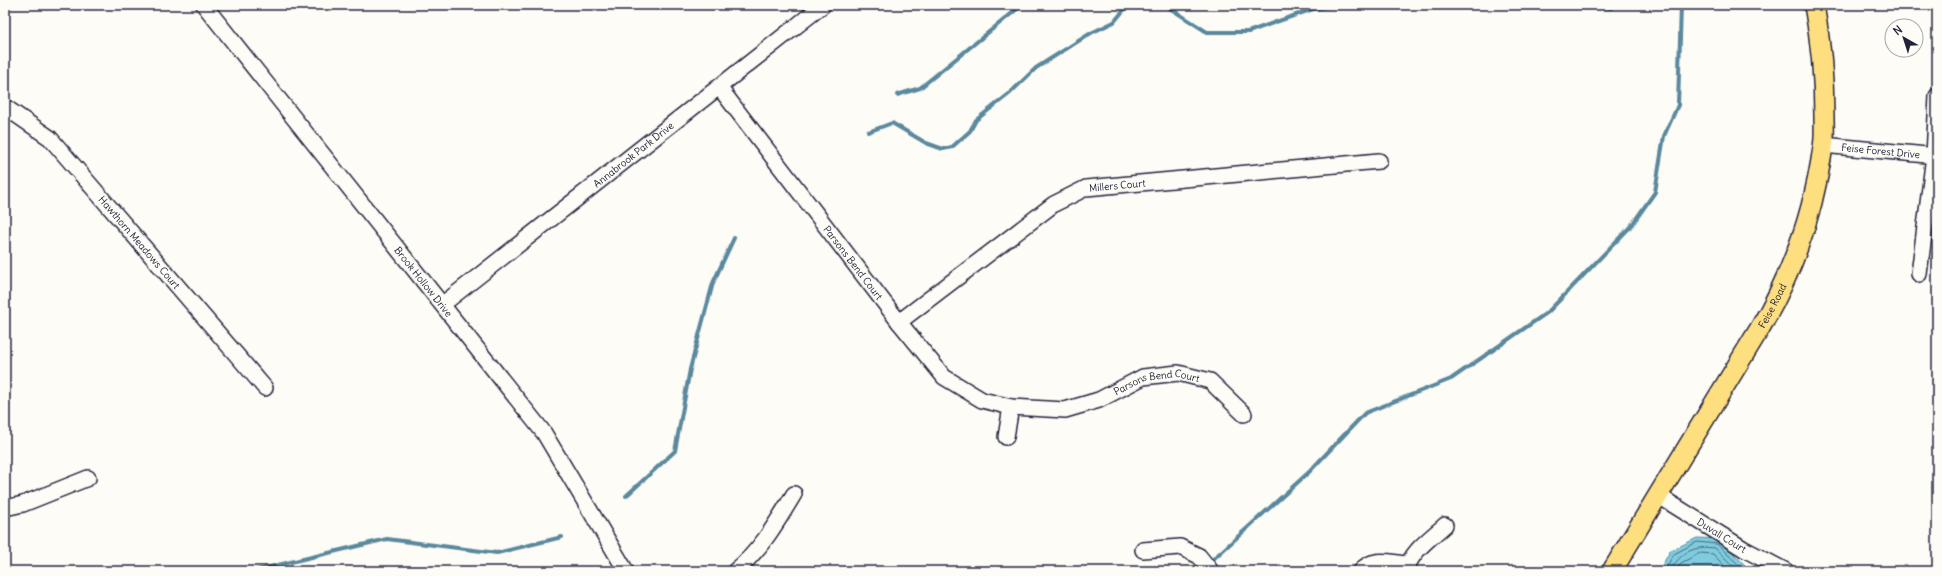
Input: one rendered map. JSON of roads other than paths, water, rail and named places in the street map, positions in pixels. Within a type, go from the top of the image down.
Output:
[{"type":"main road","name":"Feise Road","points":[[1612,571],[1659,496],[1779,296],[1805,230],[1824,145],[1824,84],[1820,41],[1814,5]]},
{"type":"street","name":"Brook Hollow Drive","points":[[204,5],[544,432],[626,571]]},
{"type":"street","name":"Annabrook Park Drive","points":[[443,304],[720,88],[823,5]]},
{"type":"street","name":"Parsons Bend Court","points":[[720,88],[899,322],[944,377],[982,400],[1011,407],[1065,410],[1099,400],[1143,377],[1178,373],[1210,381],[1244,414]]},
{"type":"street","points":[[1919,274],[1935,156],[1937,96]]},
{"type":"street","name":"Hawthorn Meadows Court","points":[[5,107],[50,138],[265,388]]},
{"type":"street","name":"Feise Forest Drive","points":[[1824,145],[1935,156]]},
{"type":"street","name":"Millers Court","points":[[899,322],[1054,204],[1086,188],[1379,161]]},
{"type":"street","points":[[1006,436],[1011,407]]},
{"type":"street","points":[[5,508],[23,504],[88,478]]},
{"type":"street","points":[[735,571],[746,562],[775,527],[794,494]]},
{"type":"street","name":"Duvall Court","points":[[1659,496],[1744,549],[1786,571]]},
{"type":"street","points":[[1361,571],[1364,566],[1376,561],[1407,568],[1418,549],[1445,525]]},
{"type":"street","points":[[1142,550],[1180,547],[1199,556],[1211,571]]},
{"type":"water","points":[[1697,538],[1719,539],[1751,571],[1659,571],[1670,551]]},
{"type":"waterway","points":[[897,95],[920,88],[1022,5]]},
{"type":"waterway","points":[[868,132],[892,123],[926,143],[943,149],[952,147],[970,131],[976,120],[1009,94],[1036,68],[1091,33],[1114,22],[1128,5]]},
{"type":"waterway","points":[[1165,5],[1207,32],[1248,32],[1313,9],[1339,5]]},
{"type":"waterway","points":[[1586,5],[1611,8],[1614,5]]},
{"type":"waterway","points":[[1200,571],[1308,473],[1365,413],[1451,379],[1548,312],[1631,226],[1655,192],[1664,136],[1678,105],[1681,5]]},
{"type":"waterway","points":[[626,496],[675,451],[690,369],[713,283],[734,238]]},
{"type":"waterway","points":[[253,571],[387,539],[497,553],[562,537]]}]
